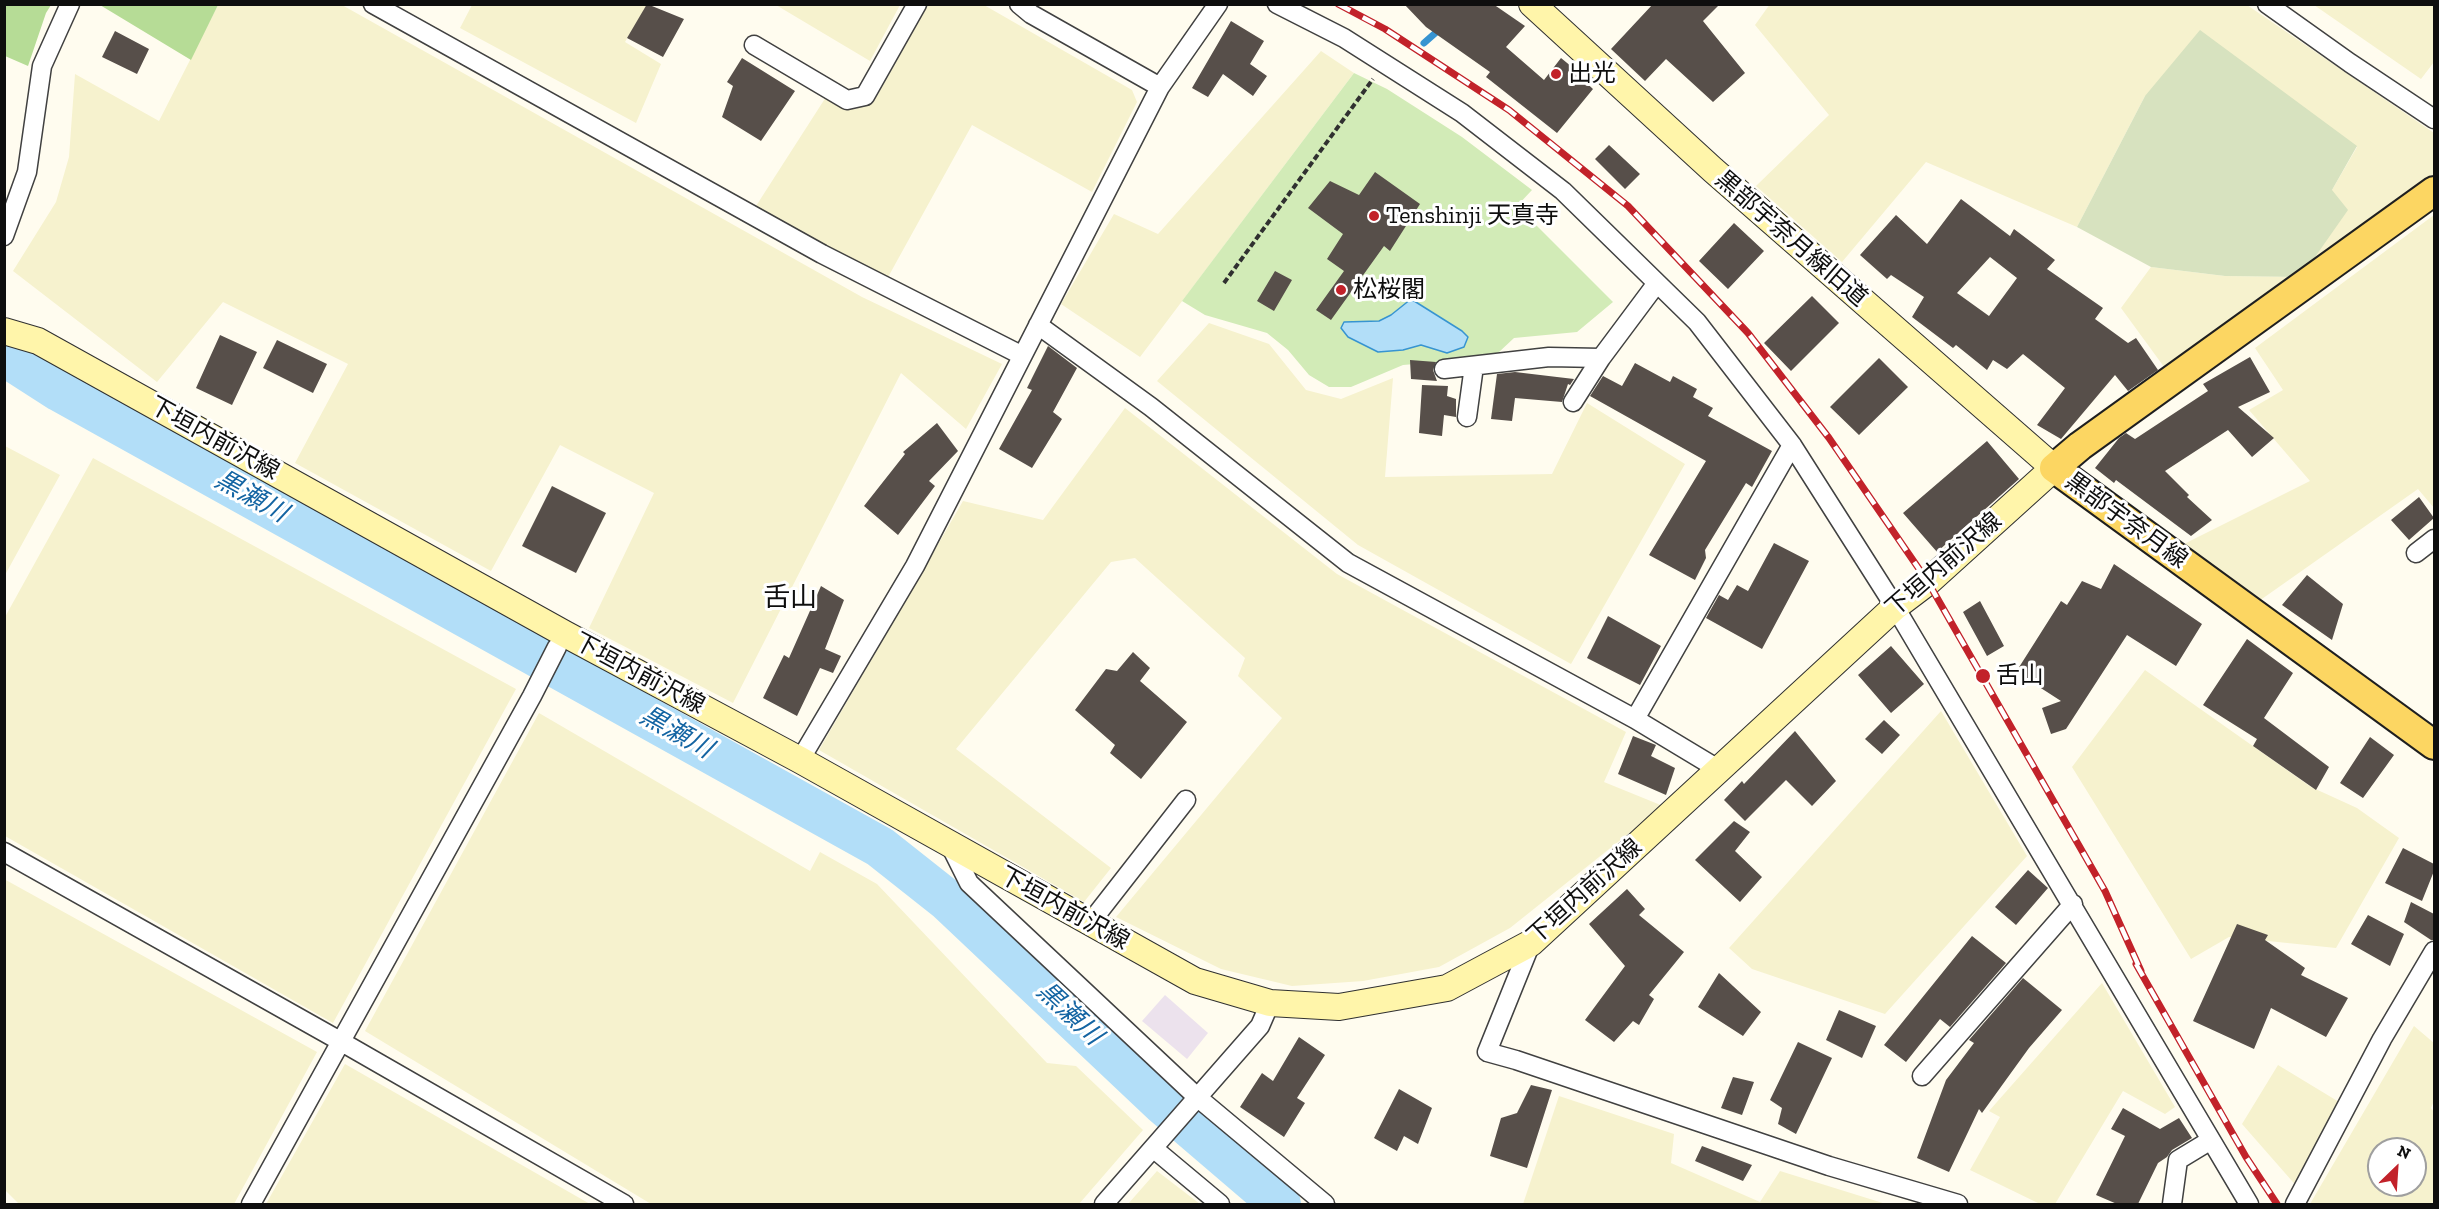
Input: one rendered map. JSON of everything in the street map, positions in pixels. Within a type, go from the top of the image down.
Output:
[{"type":"main road","name":"黒部宇奈月線旧道","points":[[1532,4],[1713,170],[2054,468]]},
{"type":"main road","name":"黒部宇奈月線","points":[[2434,191],[2080,446],[2054,468],[2434,745]]},
{"type":"main road","name":"下垣内前沢線","points":[[4,331],[38,341],[561,640],[800,760],[951,847],[1195,981],[1270,1003],[1339,1008],[1447,988],[1531,943],[1895,607],[1928,582],[2054,468]]},
{"type":"street","points":[[4,236],[27,172],[42,66],[70,4]]},
{"type":"street","points":[[373,4],[822,254],[1021,355]]},
{"type":"street","points":[[754,45],[847,100],[865,96],[917,4]]},
{"type":"street","points":[[1019,4],[1041,20],[1160,87]]},
{"type":"street","points":[[800,760],[915,566],[1160,87],[1218,4]]},
{"type":"street","points":[[1278,4],[1344,38],[1462,113],[1563,191],[1697,322],[1792,445],[1895,607],[2249,1204]]},
{"type":"street","points":[[2267,4],[2434,119]]},
{"type":"street","points":[[1573,402],[1601,358],[1657,283]]},
{"type":"street","points":[[1038,325],[1151,407],[1348,563],[1635,719],[1718,769]]},
{"type":"street","points":[[1443,369],[1549,357],[1601,358]]},
{"type":"street","points":[[1467,417],[1474,366]]},
{"type":"street","points":[[1635,719],[1792,445]]},
{"type":"street","points":[[2416,552],[2434,538]]},
{"type":"street","points":[[251,1204],[561,640]]},
{"type":"street","points":[[1090,923],[1186,800]]},
{"type":"street","points":[[951,847],[969,883],[1197,1097],[1325,1204]]},
{"type":"street","points":[[4,852],[624,1204]]},
{"type":"street","points":[[1922,1076],[2073,904]]},
{"type":"street","points":[[1531,943],[1487,1052],[1828,1166],[1958,1204]]},
{"type":"street","points":[[2299,1202],[2382,1039],[2434,951]]},
{"type":"street","points":[[1104,1204],[1260,1026],[1270,1003]]},
{"type":"street","points":[[2172,1204],[2178,1161],[2211,1140]]},
{"type":"street","points":[[1158,1142],[1220,1204]]},
{"type":"path","points":[[1224,283],[1384,64]]},
{"type":"shaded area","points":[[1770,4],[2247,5],[2434,133],[2434,177],[2301,277],[2332,190],[2357,147],[2145,96],[2077,227],[1926,162],[1842,262],[1756,186],[1829,115],[1755,25]]},
{"type":"shaded area","points":[[218,5],[342,5],[862,297],[1002,364],[966,429],[901,373],[733,703],[589,628],[654,493],[560,445],[491,571],[295,463],[348,364],[223,302],[157,382],[13,271],[56,202],[69,157],[75,74],[159,121]]},
{"type":"shaded area","points":[[472,5],[647,5],[625,42],[661,64],[636,123],[460,28]]},
{"type":"shaded area","points":[[776,5],[900,5],[870,61]]},
{"type":"shaded area","points":[[928,5],[984,5],[1132,90],[1137,102],[1092,192],[972,125],[887,279],[756,206],[826,97],[856,109],[877,96]]},
{"type":"shaded area","points":[[2314,5],[2434,5],[2434,62],[2421,79]]},
{"type":"shaded area","points":[[1321,51],[1354,73],[1140,357],[1061,304],[1114,214],[1158,234]]},
{"type":"shaded area","points":[[2434,215],[2434,508],[2418,489],[2259,601],[2182,545],[2310,481],[2249,410],[2283,390],[2255,348]]},
{"type":"shaded area","points":[[2151,267],[2225,276],[2301,277],[2167,371],[2121,308]]},
{"type":"shaded area","points":[[1209,323],[1269,344],[1306,390],[1341,399],[1393,378],[1385,477],[1552,474],[1587,403],[1685,464],[1571,664],[1358,545],[1157,381]]},
{"type":"shaded area","points":[[1125,408],[1337,574],[1626,732],[1604,782],[1663,806],[1510,928],[1439,967],[1363,981],[1292,986],[1221,969],[1116,917],[1282,718],[1238,676],[1245,658],[1135,558],[1111,562],[956,749],[1111,868],[1084,902],[819,750],[963,501],[1043,520]]},
{"type":"shaded area","points":[[5,446],[60,475],[5,575]]},
{"type":"shaded area","points":[[93,458],[516,689],[333,1023],[5,836],[5,617]]},
{"type":"shaded area","points":[[2145,670],[2311,787],[2357,808],[2399,838],[2336,948],[2229,937],[2191,959],[2072,767]]},
{"type":"shaded area","points":[[1941,711],[2027,856],[1885,1014],[1752,969],[1729,948]]},
{"type":"shaded area","points":[[539,713],[810,871],[820,852],[877,884],[1047,1063],[1076,1066],[1143,1130],[1079,1204],[651,1204],[365,1031]]},
{"type":"shaded area","points":[[4,879],[317,1052],[234,1204],[19,1204],[5,1190]]},
{"type":"shaded area","points":[[2102,983],[2175,1107],[2165,1114],[2123,1091],[2055,1204],[2040,1204],[1970,1170],[2000,1117],[1989,1111]]},
{"type":"shaded area","points":[[1165,995],[1208,1033],[1187,1059],[1142,1021]]},
{"type":"shaded area","points":[[2414,1026],[2434,1043],[2434,1101],[2431,1108],[2434,1112],[2434,1204],[2310,1204]]},
{"type":"shaded area","points":[[345,1064],[590,1204],[266,1204]]},
{"type":"shaded area","points":[[2278,1065],[2344,1105],[2299,1189],[2242,1124]]},
{"type":"shaded area","points":[[1559,1096],[1674,1134],[1671,1163],[1760,1202],[1780,1171],[1886,1204],[1523,1204]]},
{"type":"shaded area","points":[[1157,1171],[1200,1204],[1128,1204]]},
{"type":"green space","points":[[4,5],[51,5],[46,13],[28,66],[5,56]]},
{"type":"green space","points":[[100,5],[218,5],[191,60]]},
{"type":"green space","points":[[2200,30],[2357,146],[2332,190],[2348,210],[2301,277],[2225,276],[2151,267],[2077,227],[2145,96]]},
{"type":"green space","points":[[1354,73],[1387,89],[1462,137],[1532,190],[1517,206],[1613,302],[1577,332],[1514,338],[1498,353],[1462,360],[1403,365],[1351,387],[1329,387],[1309,375],[1288,350],[1267,333],[1205,315],[1182,301]]},
{"type":"water","points":[[1411,299],[1462,331],[1468,337],[1464,347],[1447,353],[1421,345],[1403,350],[1378,352],[1348,337],[1341,328],[1344,322],[1379,321],[1391,315]]},
{"type":"building","points":[[647,4],[684,19],[663,57],[627,38]]},
{"type":"building","points":[[1404,4],[1493,4],[1525,26],[1506,47],[1544,80],[1561,58],[1583,76],[1581,78],[1593,89],[1557,133],[1486,77],[1490,72],[1426,27]]},
{"type":"building","points":[[1653,4],[1720,4],[1703,21],[1745,73],[1713,102],[1666,59],[1645,81],[1611,49]]},
{"type":"building","points":[[1231,21],[1264,41],[1250,64],[1267,76],[1253,96],[1223,74],[1208,97],[1192,88]]},
{"type":"building","points":[[115,31],[149,49],[137,74],[102,57]]},
{"type":"building","points":[[742,58],[795,91],[761,141],[722,117],[733,86],[727,82]]},
{"type":"building","points":[[1609,145],[1640,174],[1625,189],[1595,159]]},
{"type":"building","points":[[1375,172],[1420,204],[1390,251],[1384,246],[1331,320],[1316,310],[1344,271],[1327,259],[1343,234],[1308,208],[1330,181],[1359,195]]},
{"type":"building","points":[[1961,199],[2010,236],[2014,229],[2055,260],[2047,269],[2103,308],[2095,319],[2128,343],[2136,338],[2158,370],[2128,391],[2115,375],[2061,439],[2037,425],[2065,388],[2023,354],[2007,369],[1993,360],[1987,370],[1956,345],[1953,348],[1912,317],[1924,297],[1891,275],[1887,279],[1860,255],[1896,215],[1927,244]],"holes":[[[1990,257],[2017,278],[1989,316],[1957,293]]]},
{"type":"building","points":[[1734,223],[1764,251],[1728,289],[1699,261]]},
{"type":"building","points":[[1275,271],[1292,280],[1274,311],[1257,301]]},
{"type":"building","points":[[1812,296],[1839,323],[1791,371],[1764,343]]},
{"type":"building","points":[[220,335],[257,352],[232,405],[196,388]]},
{"type":"building","points":[[277,340],[327,364],[313,393],[263,368]]},
{"type":"building","points":[[1048,346],[1077,368],[1053,412],[1062,419],[1032,468],[999,449],[1032,390],[1027,388]]},
{"type":"building","points":[[2250,357],[2270,392],[2238,407],[2274,438],[2252,457],[2228,430],[2165,471],[2189,495],[2187,497],[2212,520],[2191,536],[2116,480],[2114,483],[2095,468],[2119,438],[2126,433],[2135,439],[2208,391],[2203,384]]},
{"type":"building","points":[[1879,358],[1908,387],[1859,435],[1830,407]]},
{"type":"building","points":[[1410,360],[1436,362],[1433,370],[1437,381],[1411,379]]},
{"type":"building","points":[[1635,363],[1670,382],[1673,376],[1697,389],[1693,397],[1713,408],[1708,416],[1772,451],[1752,487],[1746,483],[1705,550],[1706,558],[1695,580],[1649,555],[1706,461],[1590,396],[1603,376],[1622,386]]},
{"type":"building","points":[[1515,372],[1574,379],[1570,385],[1568,384],[1562,402],[1515,398],[1512,421],[1491,419],[1497,374]]},
{"type":"building","points":[[1422,385],[1448,386],[1447,396],[1456,399],[1456,417],[1444,415],[1442,436],[1419,433]]},
{"type":"building","points":[[937,423],[958,451],[929,481],[935,486],[898,535],[864,506],[905,454],[903,452]]},
{"type":"building","points":[[1987,441],[2019,479],[1937,552],[1903,513]]},
{"type":"building","points":[[552,486],[606,513],[576,573],[522,546]]},
{"type":"building","points":[[2419,497],[2434,518],[2409,540],[2391,520]]},
{"type":"building","points":[[1774,543],[1809,561],[1762,649],[1706,618],[1719,595],[1728,600],[1737,585],[1748,591]]},
{"type":"building","points":[[2114,564],[2202,624],[2176,666],[2127,635],[2066,729],[2051,734],[2042,708],[2061,701],[2016,672],[2061,601],[2067,605],[2082,581],[2101,589]]},
{"type":"building","points":[[2307,575],[2343,604],[2332,640],[2282,605]]},
{"type":"building","points":[[821,586],[844,600],[825,649],[841,656],[833,673],[820,668],[797,716],[763,698],[784,655],[789,658]]},
{"type":"building","points":[[1980,601],[2004,646],[1987,656],[1963,612]]},
{"type":"building","points":[[1608,616],[1661,646],[1640,685],[1587,658]]},
{"type":"building","points":[[2247,639],[2293,673],[2264,718],[2329,767],[2316,790],[2253,746],[2257,739],[2203,705]]},
{"type":"building","points":[[1891,646],[1924,684],[1891,713],[1858,675]]},
{"type":"building","points":[[1133,652],[1150,668],[1140,681],[1187,722],[1141,779],[1110,753],[1115,745],[1075,710],[1106,669],[1117,671]]},
{"type":"building","points":[[1884,720],[1900,735],[1882,754],[1865,739]]},
{"type":"building","points":[[1795,731],[1836,781],[1812,806],[1786,780],[1745,821],[1724,800],[1742,781],[1744,784]]},
{"type":"building","points":[[1633,736],[1656,745],[1651,756],[1675,768],[1666,795],[1618,774]]},
{"type":"building","points":[[2370,737],[2394,755],[2363,798],[2340,783]]},
{"type":"building","points":[[1734,821],[1750,832],[1735,851],[1762,877],[1740,902],[1695,860]]},
{"type":"building","points":[[2403,848],[2434,864],[2434,871],[2422,901],[2385,883]]},
{"type":"building","points":[[2028,870],[2048,888],[2016,925],[1995,907]]},
{"type":"building","points":[[1627,889],[1645,909],[1639,915],[1684,952],[1649,995],[1654,999],[1639,1025],[1633,1021],[1614,1042],[1585,1020],[1625,966],[1589,924]]},
{"type":"building","points":[[2411,902],[2434,914],[2434,940],[2404,922]]},
{"type":"building","points":[[2368,915],[2404,934],[2390,966],[2351,944]]},
{"type":"building","points":[[2237,924],[2268,935],[2265,940],[2305,968],[2301,975],[2348,998],[2326,1037],[2271,1008],[2254,1049],[2193,1021]]},
{"type":"building","points":[[1972,936],[2006,963],[1950,1027],[1940,1019],[1906,1062],[1884,1045]]},
{"type":"building","points":[[1719,973],[1761,1012],[1743,1036],[1698,1007]]},
{"type":"building","points":[[2023,978],[2062,1010],[2029,1048],[1982,1113],[1979,1109],[1949,1172],[1917,1158],[1946,1080],[1974,1043],[1969,1040]]},
{"type":"building","points":[[1839,1010],[1876,1026],[1862,1058],[1826,1040]]},
{"type":"building","points":[[1299,1037],[1325,1055],[1297,1098],[1305,1103],[1284,1137],[1240,1107],[1262,1073],[1273,1081]]},
{"type":"building","points":[[1798,1042],[1832,1058],[1796,1134],[1778,1124],[1782,1108],[1770,1100]]},
{"type":"building","points":[[1733,1077],[1754,1082],[1742,1115],[1721,1108]]},
{"type":"building","points":[[1531,1085],[1552,1090],[1527,1168],[1490,1156],[1501,1118],[1517,1113]]},
{"type":"building","points":[[1399,1089],[1432,1108],[1418,1144],[1404,1136],[1397,1151],[1374,1138]]},
{"type":"building","points":[[2123,1108],[2160,1129],[2179,1118],[2192,1138],[2172,1150],[2158,1163],[2138,1204],[2117,1204],[2096,1195],[2125,1136],[2111,1129]]},
{"type":"building","points":[[1702,1146],[1752,1165],[1743,1181],[1695,1161]]},
{"type":"waterway","points":[[1424,43],[1441,28]]},
{"type":"waterway","name":"黒瀬川","points":[[4,355],[60,391],[880,847],[947,900],[1162,1103],[1280,1204]]},
{"type":"railway","points":[[1338,4],[1385,29],[1509,110],[1628,206],[1748,333],[1829,438],[1928,582],[2105,891],[2141,971]]},
{"type":"railway","points":[[2136,964],[2246,1157],[2277,1204]]},
{"type":"place","name":"出光","points":[[1556,74]]},
{"type":"place","name":"Tenshinji 天真寺","points":[[1374,216]]},
{"type":"place","name":"松桜閣","points":[[1341,290]]},
{"type":"place","name":"舌山","points":[[1983,676]]},
{"type":"district","name":"舌山","points":[[790,598]]}]
